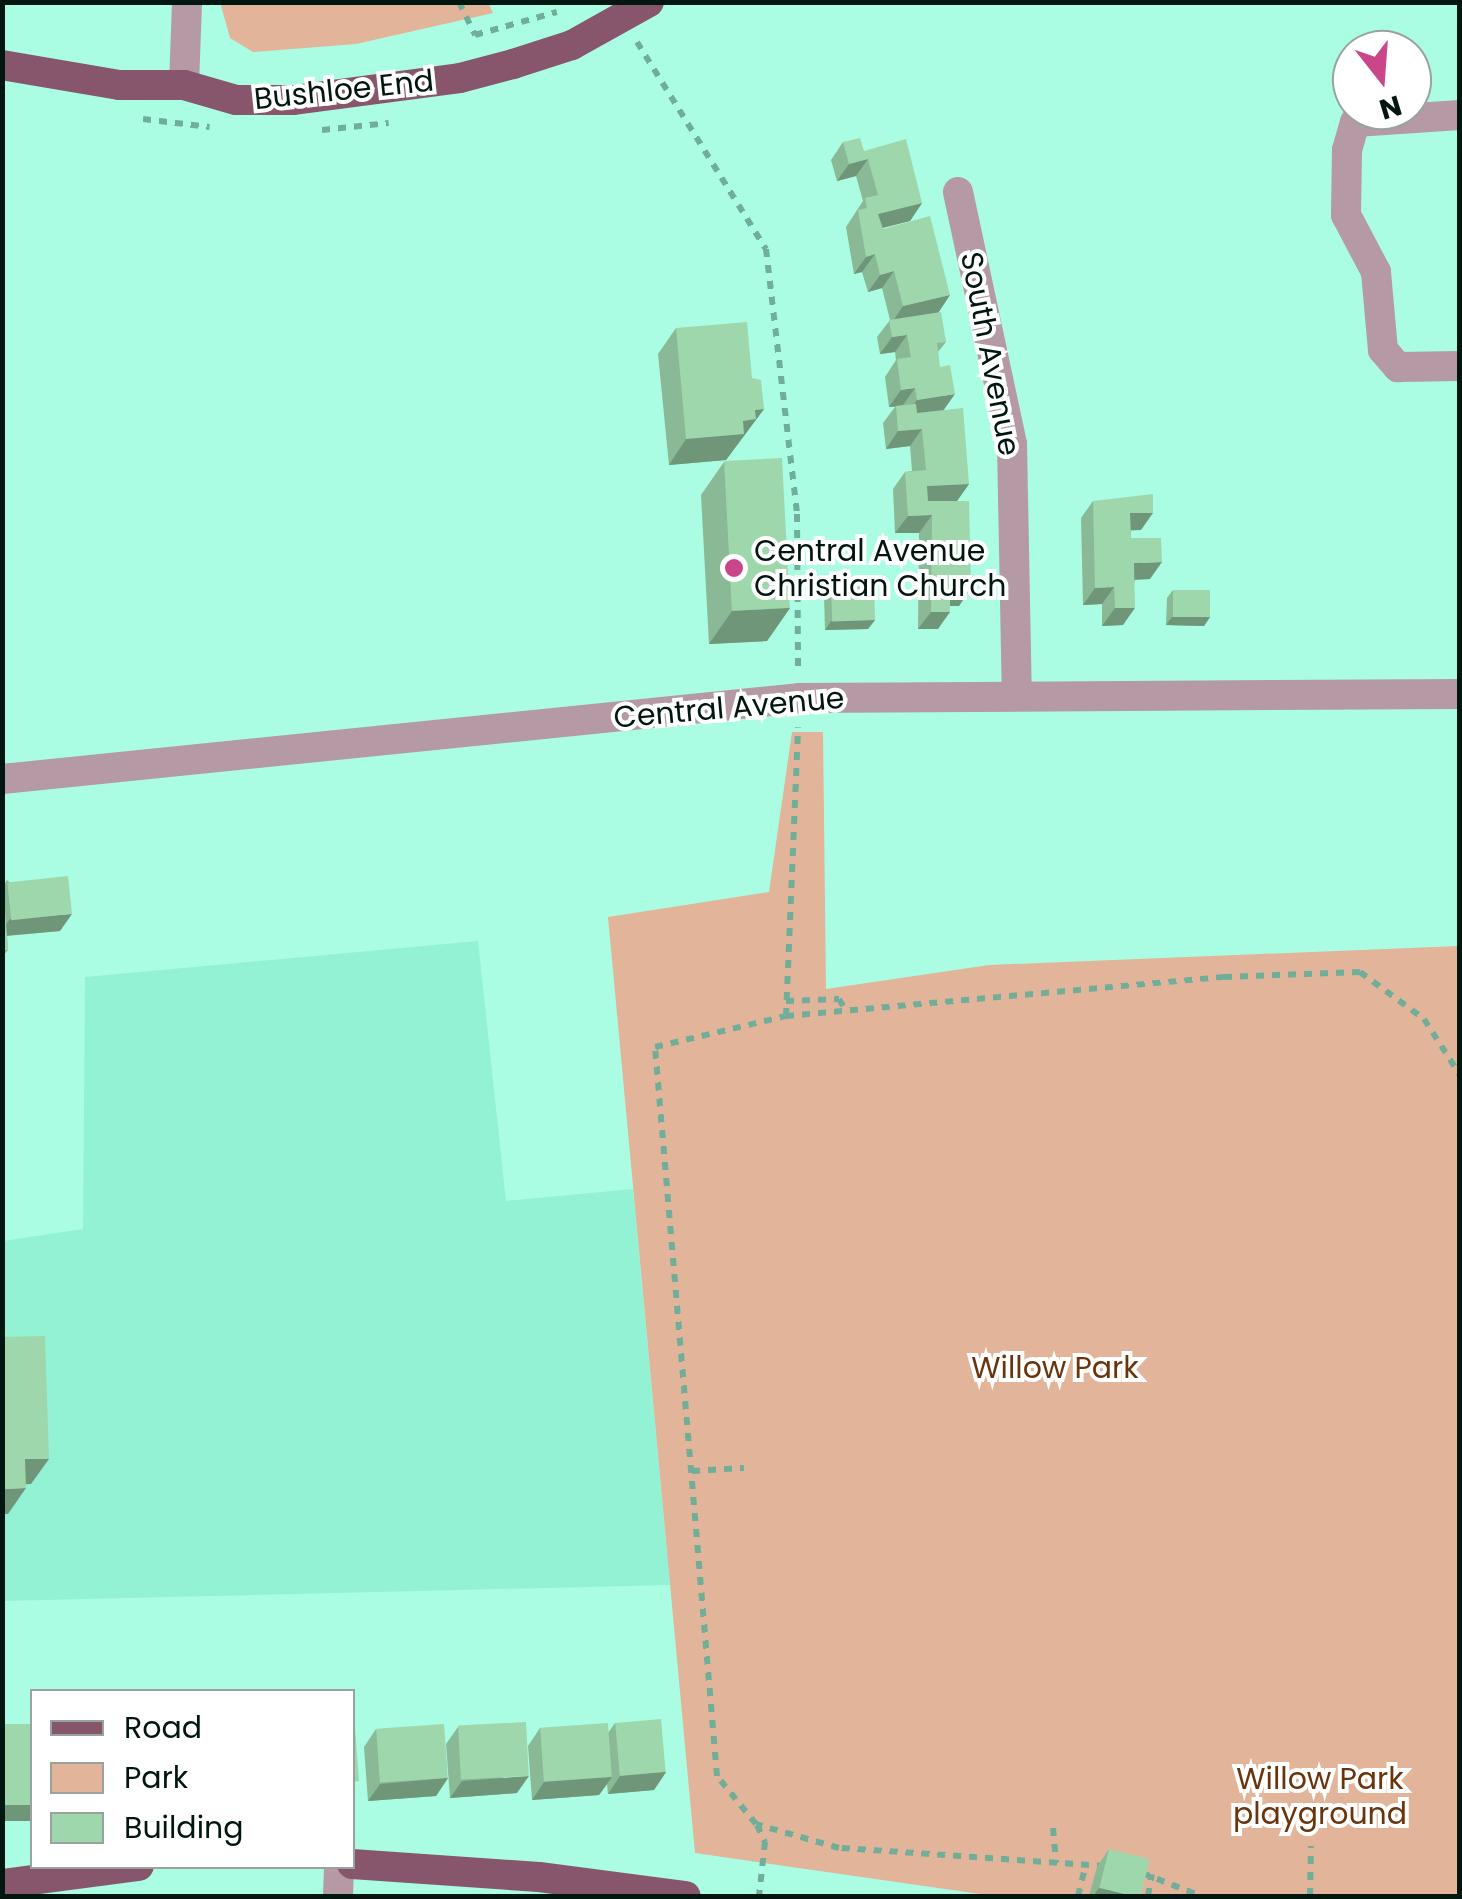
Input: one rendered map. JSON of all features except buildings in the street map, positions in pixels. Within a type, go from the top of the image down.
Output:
[{"type":"main road","name":"Bushloe End","points":[[2,65],[119,85],[184,85],[236,100],[294,100],[460,78],[572,45],[649,2]]},
{"type":"main road","points":[[355,1864],[539,1887],[686,1896]]},
{"type":"main road","points":[[2,1884],[38,1886],[125,1869]]},
{"type":"street","points":[[184,85],[188,2]]},
{"type":"street","points":[[1460,115],[1356,122],[1347,150],[1346,215],[1376,272],[1383,350],[1398,366],[1460,366]]},
{"type":"street","name":"South Avenue","points":[[958,192],[1012,444],[1017,696]]},
{"type":"street","name":"Central Avenue","points":[[2,779],[798,698],[1460,694]]},
{"type":"street","points":[[338,1896],[339,1869]]},
{"type":"path","points":[[459,2],[474,35],[557,12]]},
{"type":"path","points":[[620,20],[766,249],[798,514],[798,698],[786,1016]]},
{"type":"path","points":[[760,1896],[766,1842],[717,1776],[655,1046],[786,1016],[1224,977],[1360,972],[1424,1019],[1460,1075]]},
{"type":"path","points":[[786,1001],[839,999],[846,1011]]},
{"type":"path","points":[[692,1470],[744,1468]]},
{"type":"path","points":[[756,1824],[839,1848],[1086,1862],[1119,1868]]},
{"type":"path","points":[[1053,1828],[1056,1863]]},
{"type":"path","points":[[1310,1896],[1311,1846]]},
{"type":"path","points":[[1078,1896],[1086,1862]]},
{"type":"path","points":[[1135,1872],[1152,1874],[1201,1896]]},
{"type":"path","points":[[1148,1896],[1152,1874]]},
{"type":"shaded area","points":[[478,941],[506,1201],[633,1189],[670,1585],[3,1601],[3,1241],[83,1229],[85,977]]},
{"type":"green space","points":[[220,2],[488,2],[493,13],[356,44],[253,52],[230,38]]},
{"type":"green space","name":"Willow Park","points":[[792,732],[823,732],[826,989],[989,965],[1459,946],[1459,1896],[994,1896],[695,1853],[608,917],[769,892]]},
{"type":"place","name":"Central Avenue Christian Church","points":[[734,568]]},
{"type":"park label","name":"Willow Park playground","points":[[1320,1796]]}]
